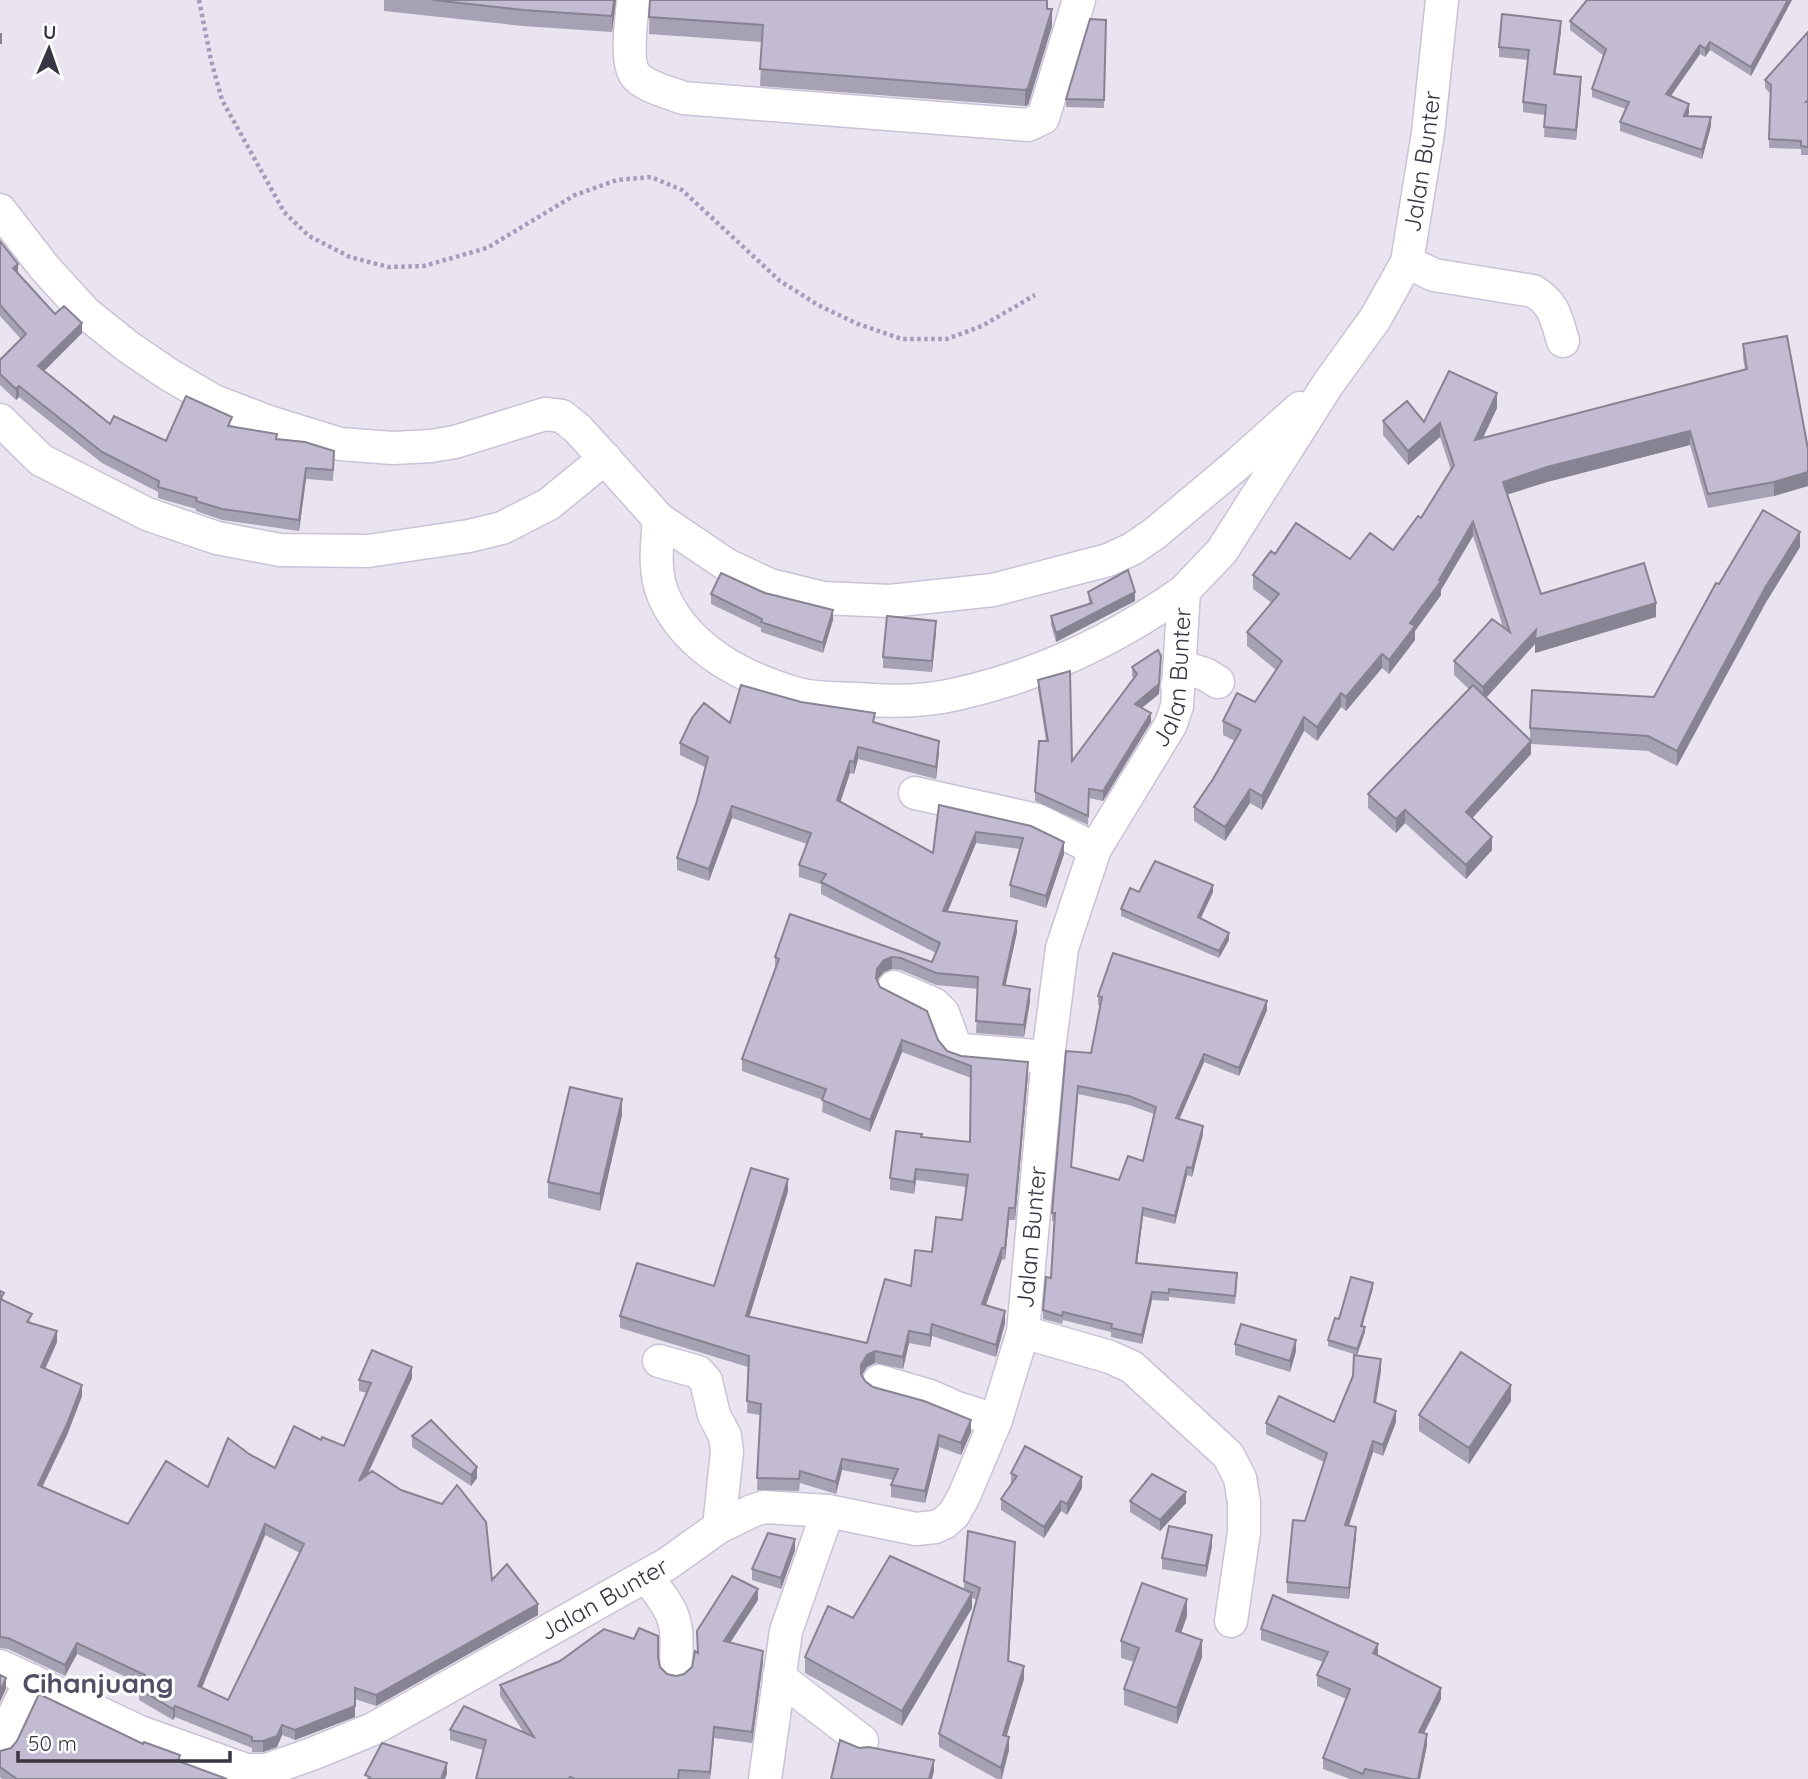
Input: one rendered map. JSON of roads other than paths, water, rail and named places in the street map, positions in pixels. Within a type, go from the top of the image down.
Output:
[{"type":"street","points":[[633,0],[629,61],[636,76],[659,89],[683,97],[1028,125],[1044,118],[1079,0]]},
{"type":"street","name":"Jalan Bunter","points":[[0,1666],[140,1732],[207,1758],[246,1770],[272,1774],[373,1729],[667,1564],[719,1527],[764,1507],[828,1511],[916,1529],[944,1523],[954,1514],[996,1420],[1023,1332],[1048,1057],[1062,948],[1095,849],[1171,724],[1177,706],[1184,591],[1222,551],[1328,384],[1375,319],[1407,262],[1428,133],[1442,0]]},
{"type":"street","points":[[0,210],[44,267],[86,313],[127,346],[214,401],[269,422],[340,444],[393,448],[456,442],[545,414],[562,416],[605,458],[659,519],[727,565],[770,585],[823,598],[890,601],[993,590],[1108,560],[1132,549],[1154,534],[1328,384]]},
{"type":"street","points":[[1407,262],[1434,275],[1533,291],[1552,307],[1563,341]]},
{"type":"street","points":[[0,420],[41,460],[147,514],[227,541],[280,550],[368,551],[470,536],[502,528],[549,504],[605,458]]},
{"type":"street","points":[[659,519],[656,569],[664,597],[678,620],[718,660],[744,674],[800,695],[897,702],[956,695],[1043,667],[1085,649],[1153,613],[1184,591]]},
{"type":"street","points":[[1177,686],[1184,668],[1205,674],[1218,682]]},
{"type":"street","points":[[915,793],[1037,820],[1095,849]]},
{"type":"street","points":[[894,988],[934,1004],[943,1013],[955,1046],[963,1050],[1048,1057]]},
{"type":"street","points":[[1023,1332],[1110,1357],[1132,1367],[1228,1455],[1240,1478],[1244,1502],[1244,1532],[1231,1621]]},
{"type":"street","points":[[659,1361],[698,1372],[706,1381],[713,1415],[725,1436],[727,1451],[719,1527]]},
{"type":"street","points":[[879,1381],[996,1420]]},
{"type":"street","points":[[765,1779],[786,1632],[828,1511]]},
{"type":"street","points":[[646,1576],[672,1610],[677,1633],[676,1669]]},
{"type":"street","points":[[779,1677],[862,1741]]},
{"type":"street","points":[[0,1744],[31,1680]]},
{"type":"district","name":"Cihanjuang","points":[[98,1683]]}]
